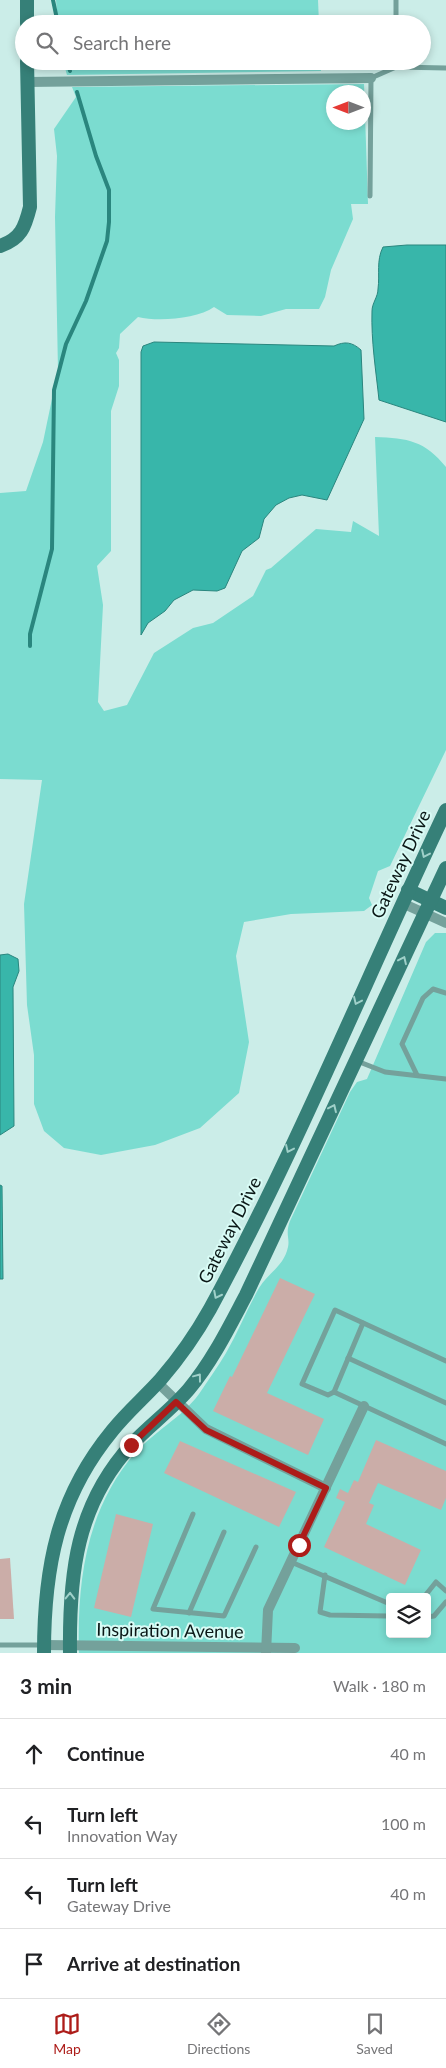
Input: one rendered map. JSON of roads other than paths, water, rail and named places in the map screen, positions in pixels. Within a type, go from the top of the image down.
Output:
[{"type":"street","points":[[27,0],[27,15]]},
{"type":"street","points":[[0,246],[18,237],[25,227],[30,208],[27,70]]},
{"type":"street","points":[[27,82],[371,78]]},
{"type":"street","name":"Gateway Drive","points":[[44,1649],[50,1564],[62,1517],[75,1486],[112,1430],[158,1383],[189,1345],[270,1191],[446,810]]},
{"type":"street","points":[[70,1649],[70,1589],[78,1545],[85,1523],[109,1476],[127,1451],[189,1389],[214,1356],[268,1247],[446,868]]},
{"type":"street","points":[[408,890],[446,923]]},
{"type":"street","points":[[402,903],[446,908]]},
{"type":"street","points":[[247,1236],[268,1247]]},
{"type":"street","points":[[158,1383],[206,1430],[326,1488]]},
{"type":"street","points":[[266,1651],[268,1610],[364,1406]]},
{"type":"street","name":"Inspiration Avenue","points":[[44,1649],[266,1651],[295,1648]]},
{"type":"lane","points":[[396,0],[396,15]]},
{"type":"lane","points":[[431,67],[446,68]]},
{"type":"lane","points":[[370,196],[371,78],[385,70]]},
{"type":"lane","points":[[417,1075],[402,1044],[423,998],[428,992],[433,989],[446,993]]},
{"type":"lane","points":[[356,1060],[385,1072],[446,1079]]},
{"type":"lane","points":[[363,1323],[334,1392],[328,1395],[302,1384],[335,1310],[446,1361]]},
{"type":"lane","points":[[348,1358],[446,1403]]},
{"type":"lane","points":[[334,1392],[446,1444]]},
{"type":"lane","points":[[193,1514],[153,1610],[224,1616],[256,1548]]},
{"type":"lane","points":[[189,1613],[224,1532]]},
{"type":"lane","points":[[291,1562],[386,1602]]},
{"type":"lane","points":[[325,1575],[320,1612],[330,1615],[386,1616]]},
{"type":"lane","points":[[427,1593],[436,1582],[446,1591]]},
{"type":"lane","points":[[431,1616],[434,1616],[446,1602]]},
{"type":"lane","points":[[0,1645],[44,1649]]},
{"type":"waterway","points":[[53,0],[56,15]]},
{"type":"waterway","points":[[30,646],[30,634],[52,549],[54,390],[66,344],[86,301],[107,241],[109,222],[109,190],[96,156],[77,92]]}]
